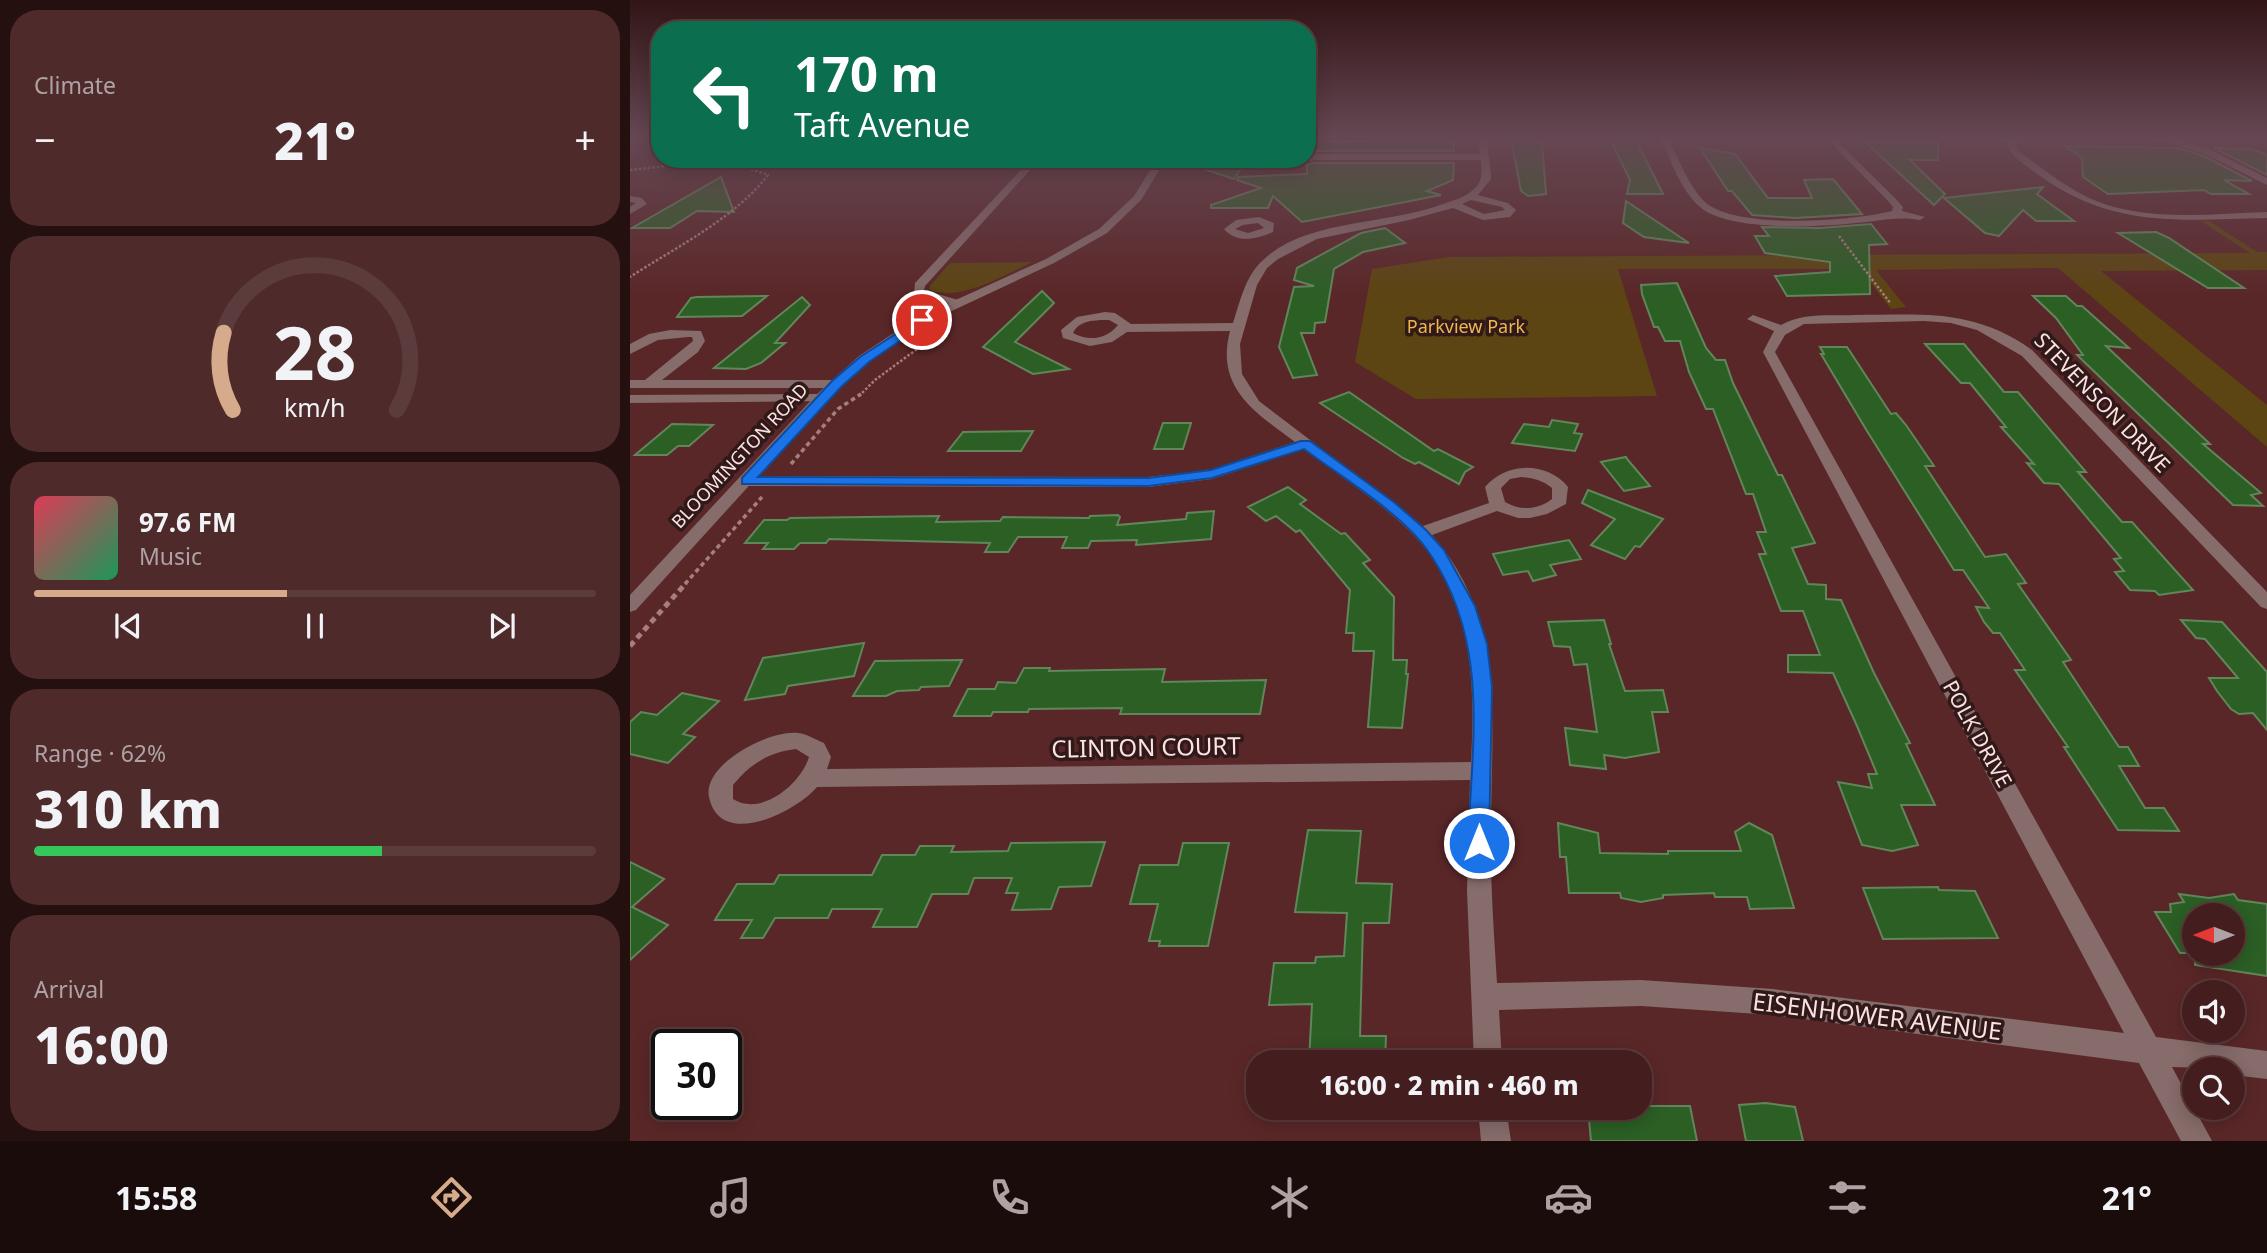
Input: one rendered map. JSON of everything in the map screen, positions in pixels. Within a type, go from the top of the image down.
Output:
[{"type":"street","points":[[954,303],[918,292],[919,285],[1008,189]]},
{"type":"street","name":"BLOOMINGTON ROAD","points":[[630,606],[836,384],[894,338],[954,303],[1050,261],[1102,231],[1124,214],[1143,189]]},
{"type":"street","points":[[1478,189],[1472,197],[1455,205],[1333,231],[1284,249],[1262,267],[1253,281],[1237,327],[1231,355],[1241,388],[1254,404],[1390,506],[1420,533],[1436,550],[1466,606],[1478,644],[1483,687],[1479,771],[1479,867],[1487,1050]]},
{"type":"street","points":[[1693,189],[1703,206],[1715,213],[1762,221],[1872,220],[1896,213],[1920,218]]},
{"type":"street","points":[[1881,189],[1898,207],[1896,213]]},
{"type":"street","points":[[2067,189],[2102,211],[2151,215],[2267,215]]},
{"type":"street","points":[[1455,205],[1483,217],[1506,215],[1511,210],[1505,205],[1472,197]]},
{"type":"street","points":[[630,199],[639,200],[642,204],[630,211]]},
{"type":"street","points":[[1701,217],[1715,213]]},
{"type":"street","points":[[1265,232],[1296,243]]},
{"type":"street","points":[[1982,327],[1994,317]]},
{"type":"street","name":"STEVENSON DRIVE","points":[[1782,330],[1803,320],[1903,318],[1939,319],[1982,327],[2027,353],[2267,603]]},
{"type":"street","points":[[1753,319],[1782,330]]},
{"type":"street","points":[[1125,328],[1237,327]]},
{"type":"street","name":"POLK DRIVE","points":[[1782,330],[1770,344],[1769,352],[2197,1141]]},
{"type":"street","points":[[630,350],[646,339],[662,334],[697,334],[699,341],[693,349],[630,398]]},
{"type":"street","points":[[630,384],[836,384]]},
{"type":"street","points":[[630,398],[821,398]]},
{"type":"street","points":[[747,481],[1158,481],[1222,472],[1306,444]]},
{"type":"street","points":[[1420,533],[1499,505]]},
{"type":"street","name":"CLINTON COURT","points":[[813,778],[1479,771]]},
{"type":"street","name":"EISENHOWER AVENUE","points":[[1485,996],[1642,993],[1773,1002],[2267,1065]]},
{"type":"street","points":[[1493,1120],[1496,1141]]},
{"type":"path","points":[[630,277],[729,212],[757,189]]},
{"type":"path","points":[[1829,222],[1903,318]]},
{"type":"path","points":[[630,646],[838,410],[863,393],[875,380],[928,339],[952,325]]},
{"type":"green space","name":"Parkview Park","points":[[2201,221],[2209,221],[2257,252],[2267,252],[2267,270],[2101,271],[2267,405],[2267,447],[2058,268],[1876,270],[1906,307],[1891,309],[1860,269],[1618,269],[1657,396],[1416,399],[1355,362],[1372,269],[1449,257],[2250,253]]},
{"type":"green space","points":[[1033,262],[968,290],[942,293],[929,290],[950,263]]},
{"type":"building","points":[[700,189],[726,189],[734,212],[697,211],[670,228],[632,228]]},
{"type":"building","points":[[1257,189],[1431,189],[1427,191],[1441,195],[1302,222],[1273,196],[1268,208],[1211,208],[1211,205]]},
{"type":"building","points":[[1546,189],[1546,194],[1528,196],[1521,191]]},
{"type":"building","points":[[1628,189],[1661,189],[1663,194],[1627,194]]},
{"type":"building","points":[[1761,189],[1768,198],[1812,198],[1808,189],[1841,189],[1862,214],[1795,218],[1752,215],[1732,191],[1728,191]]},
{"type":"building","points":[[1917,189],[1940,189],[1945,194],[1934,205]]},
{"type":"building","points":[[2041,189],[2037,194],[2074,221],[2036,221],[2023,210],[1999,236],[1985,233],[1944,198]]},
{"type":"building","points":[[2101,189],[2241,189],[2249,194],[2211,194],[2204,190],[2108,194]]},
{"type":"building","points":[[1626,201],[1689,243],[1644,237],[1623,223]]},
{"type":"building","points":[[1871,224],[1887,244],[1869,245],[1870,294],[1787,296],[1775,276],[1830,272],[1830,262],[1765,253],[1755,236],[1769,236],[1762,227],[1820,228]]},
{"type":"building","points":[[1385,228],[1405,243],[1363,252],[1334,269],[1325,322],[1315,323],[1314,333],[1301,333],[1317,375],[1293,378],[1279,347],[1294,287],[1314,286],[1294,280],[1297,268],[1361,233]]},
{"type":"building","points":[[2156,232],[2244,288],[2208,288],[2118,233]]},
{"type":"building","points":[[1677,283],[1706,348],[1716,360],[1725,360],[1733,383],[1778,475],[1782,475],[1815,543],[1792,548],[1808,584],[1826,585],[1826,599],[1841,600],[1910,743],[1906,744],[1935,805],[1901,805],[1918,845],[1892,851],[1862,845],[1838,782],[1872,788],[1868,774],[1877,774],[1833,673],[1788,672],[1788,655],[1820,655],[1803,611],[1781,611],[1759,554],[1766,554],[1757,532],[1766,532],[1753,494],[1746,494],[1713,409],[1706,409],[1689,372],[1680,341],[1665,341],[1658,327],[1654,327],[1642,294],[1641,285]]},
{"type":"building","points":[[1042,291],[1054,303],[1015,342],[1069,369],[1033,374],[983,347]]},
{"type":"building","points":[[767,296],[742,316],[677,317],[691,298]]},
{"type":"building","points":[[2033,296],[2066,296],[2077,306],[2082,306],[2129,348],[2106,346],[2210,444],[2203,444],[2261,493],[2251,495],[2263,506],[2233,505],[2077,355],[2083,355],[2056,318]]},
{"type":"building","points":[[802,297],[810,305],[775,343],[785,343],[761,363],[746,369],[714,368]]},
{"type":"building","points":[[1925,344],[1964,344],[2004,392],[2018,392],[2086,472],[2078,472],[2122,522],[2132,522],[2193,590],[2159,595],[2155,591],[2130,590],[2115,572],[2124,571],[2114,559],[2121,558],[2059,484],[2044,483],[2027,463],[2034,464],[2001,427],[2006,427],[1970,383],[1961,383]]},
{"type":"building","points":[[1820,347],[1847,347],[1891,414],[1896,413],[1906,425],[1934,466],[1925,466],[1985,557],[2006,554],[2026,583],[2018,584],[2071,660],[2063,662],[2119,747],[2128,747],[2139,766],[2119,766],[2145,808],[2164,808],[2179,831],[2118,830],[2064,747],[2068,747],[2015,670],[2025,670],[2000,633],[1993,633],[1976,607],[1989,608],[1963,570],[1954,570],[1867,431],[1821,354],[1824,354]]},
{"type":"building","points":[[1349,392],[1434,451],[1438,449],[1473,467],[1465,472],[1459,484],[1419,462],[1415,464],[1403,458],[1320,403]]},
{"type":"building","points":[[1552,420],[1578,424],[1574,433],[1582,434],[1575,451],[1512,443],[1524,424],[1549,427]]},
{"type":"building","points":[[1163,423],[1191,423],[1183,449],[1154,449]]},
{"type":"building","points":[[672,424],[713,425],[689,446],[678,446],[667,455],[635,455]]},
{"type":"building","points":[[1033,431],[1021,451],[948,451],[963,432]]},
{"type":"building","points":[[1626,457],[1650,486],[1624,491],[1601,462]]},
{"type":"building","points":[[1288,487],[1306,500],[1300,504],[1341,534],[1345,533],[1370,560],[1363,563],[1394,597],[1393,660],[1407,660],[1408,674],[1402,728],[1368,727],[1374,651],[1353,651],[1354,633],[1346,633],[1350,590],[1300,530],[1296,532],[1276,516],[1266,521],[1248,507]]},
{"type":"building","points":[[1588,490],[1663,519],[1640,547],[1635,546],[1625,559],[1591,545],[1615,519],[1582,503]]},
{"type":"building","points":[[1214,511],[1211,539],[1136,545],[1137,540],[1091,541],[1088,548],[1062,548],[1067,537],[1018,537],[1008,552],[985,552],[990,543],[829,539],[826,543],[800,543],[794,549],[763,549],[768,543],[745,543],[764,520],[790,518],[939,516],[936,522],[1000,521],[1003,517],[1089,518],[1118,515],[1120,517],[1117,525],[1186,519],[1187,513]]},
{"type":"building","points":[[1569,540],[1581,559],[1550,565],[1556,575],[1533,581],[1528,571],[1503,575],[1493,554]]},
{"type":"building","points":[[1604,620],[1625,691],[1663,690],[1668,712],[1652,712],[1659,752],[1625,758],[1604,755],[1606,769],[1570,765],[1565,728],[1597,732],[1587,664],[1574,665],[1570,647],[1554,646],[1548,622]]},
{"type":"building","points":[[2181,620],[2222,622],[2267,672],[2267,730],[2253,713],[2239,714],[2231,709],[2209,678],[2238,678],[2205,639],[2196,638]]},
{"type":"building","points":[[864,643],[854,676],[788,686],[785,694],[745,700],[763,658]]},
{"type":"building","points":[[962,660],[949,686],[921,687],[919,690],[897,691],[886,696],[853,696],[875,661]]},
{"type":"building","points":[[1024,668],[1050,668],[1049,671],[1165,669],[1162,682],[1266,680],[1260,714],[1120,714],[1122,708],[1029,709],[1028,712],[993,712],[991,716],[954,716],[968,689],[995,689],[998,682],[1016,683]]},
{"type":"building","points":[[682,693],[719,701],[683,734],[695,737],[668,763],[630,754],[630,722],[641,712],[657,715]]},
{"type":"building","points":[[1558,823],[1598,833],[1600,853],[1668,854],[1668,851],[1741,851],[1735,832],[1749,823],[1772,835],[1794,908],[1750,909],[1747,897],[1715,897],[1714,893],[1663,895],[1663,898],[1641,902],[1621,898],[1620,893],[1569,893],[1566,857],[1560,857]]},
{"type":"building","points":[[1308,830],[1361,831],[1356,883],[1392,884],[1389,923],[1363,923],[1360,1036],[1386,1036],[1385,1050],[1310,1050],[1312,1004],[1269,1005],[1274,963],[1315,963],[1316,957],[1344,956],[1347,913],[1295,912]]},
{"type":"building","points":[[1105,842],[1091,886],[1059,887],[1051,909],[1012,910],[1018,893],[1006,893],[1012,878],[974,878],[968,894],[932,894],[917,927],[873,927],[882,909],[832,909],[828,918],[775,918],[763,938],[741,938],[752,920],[715,920],[737,884],[774,884],[779,875],[872,875],[882,855],[915,855],[920,846],[954,846],[951,852],[1008,851],[1011,843]]},
{"type":"building","points":[[1183,843],[1229,843],[1208,946],[1159,946],[1160,941],[1149,941],[1158,904],[1130,904],[1140,865],[1178,865]]},
{"type":"building","points":[[630,862],[664,879],[632,907],[668,925],[630,960]]},
{"type":"building","points":[[1938,887],[1939,890],[1975,891],[1998,938],[1883,939],[1863,888]]},
{"type":"building","points":[[2179,894],[2209,898],[2234,894],[2238,900],[2267,904],[2267,976],[2202,966],[2245,966],[2245,903],[2182,903],[2180,953],[2155,912],[2171,912],[2170,904],[2184,902]]},
{"type":"building","points":[[1766,1103],[1795,1107],[1803,1141],[1746,1141],[1739,1105]]},
{"type":"building","points":[[1652,1106],[1690,1106],[1697,1141],[1591,1141],[1589,1120],[1652,1120]]},
{"type":"route","points":[[922,320],[864,359],[836,384],[747,481],[1180,480],[1240,467],[1306,444],[1390,506],[1420,533],[1436,550],[1466,606],[1478,644],[1483,687],[1479,843]]}]
